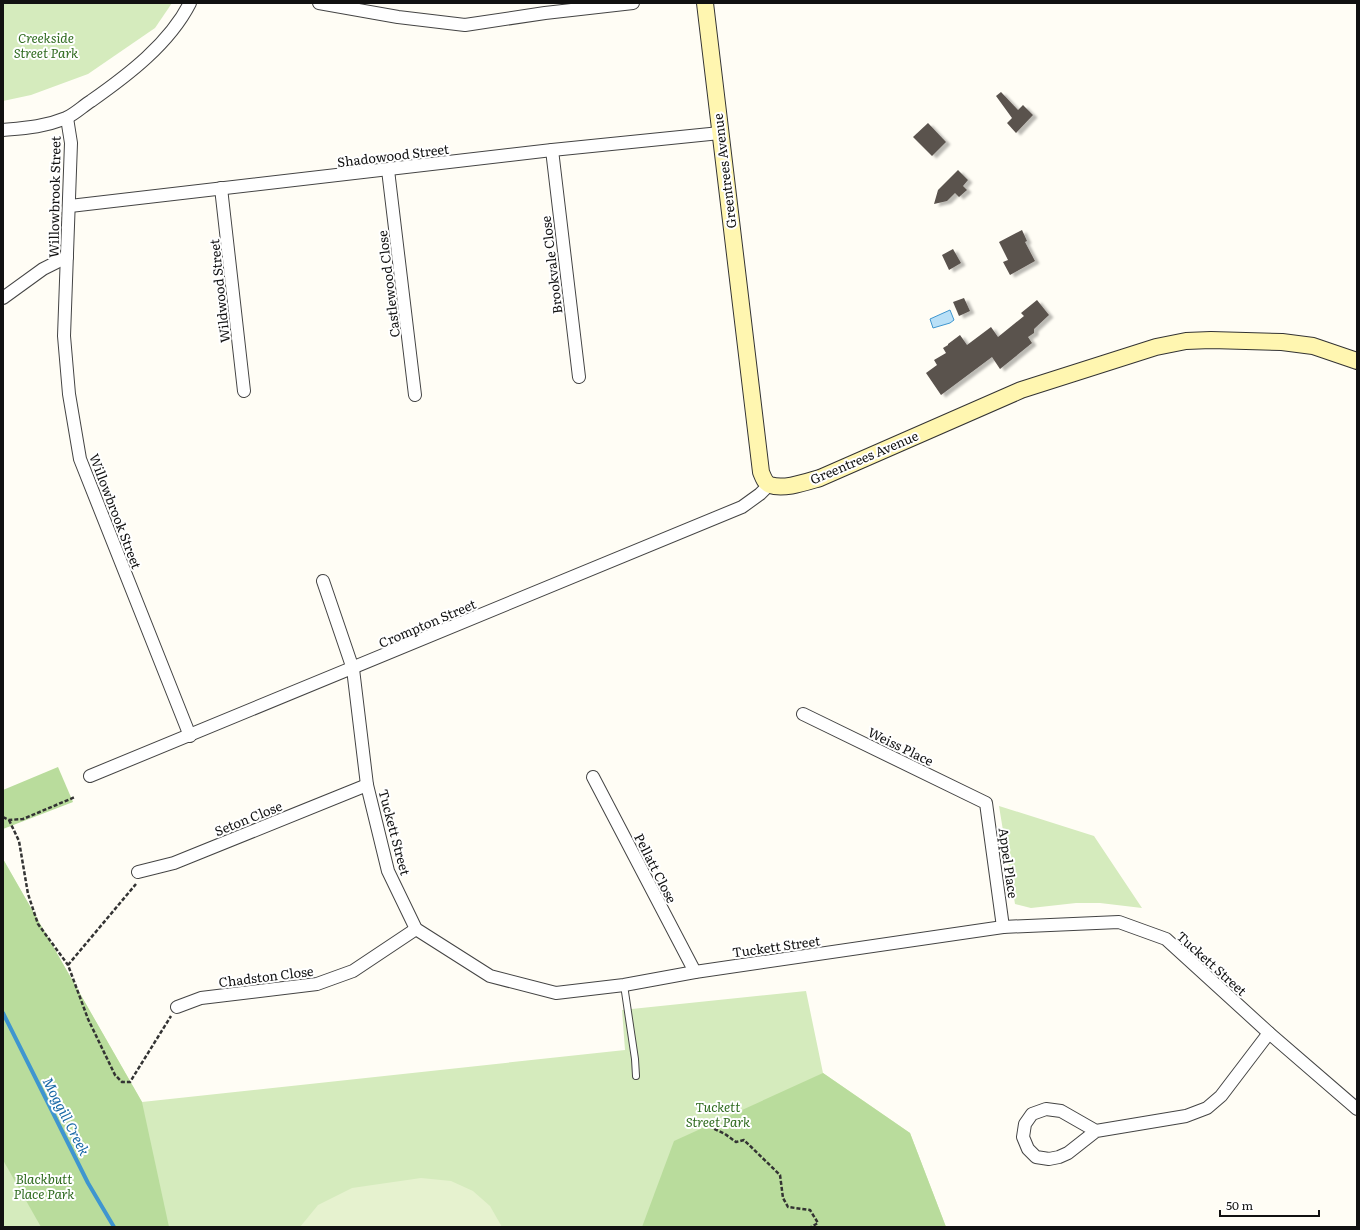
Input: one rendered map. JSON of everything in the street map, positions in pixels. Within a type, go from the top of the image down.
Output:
[{"type":"street","points":[[3,130],[35,128],[67,118],[120,80],[159,45],[183,16],[190,3]]},
{"type":"street","points":[[319,3],[398,17],[465,25],[545,8],[633,3]]},
{"type":"street","name":"Greentrees Avenue","points":[[705,3],[761,472],[764,480],[769,485],[787,486],[820,478],[1021,390],[1156,347],[1186,341],[1211,340],[1282,342],[1313,346],[1357,361]]},
{"type":"street","name":"Willowbrook Street","points":[[67,118],[71,142],[70,206],[64,336],[69,394],[80,459],[190,736]]},
{"type":"street","name":"Shadowood Street","points":[[70,206],[552,150],[720,133]]},
{"type":"street","name":"Brookvale Close","points":[[552,150],[579,377]]},
{"type":"street","name":"Castlewood Close","points":[[388,170],[415,395]]},
{"type":"street","name":"Wildwood Street","points":[[221,188],[244,391]]},
{"type":"street","points":[[3,298],[42,269],[67,257]]},
{"type":"street","name":"Crompton Street","points":[[90,776],[353,669],[742,507],[760,494],[769,485]]},
{"type":"street","name":"Tuckett Street","points":[[323,582],[353,669],[367,785],[388,871],[416,929],[490,976],[556,993],[1004,927],[1119,922],[1166,939],[1269,1033],[1357,1109]]},
{"type":"street","name":"Weiss Place","points":[[803,714],[986,803]]},
{"type":"street","name":"Pellatt Close","points":[[594,777],[694,972]]},
{"type":"street","name":"Seton Close","points":[[138,872],[174,863],[367,785]]},
{"type":"street","name":"Appel Place","points":[[986,803],[1004,927]]},
{"type":"street","name":"Chadston Close","points":[[177,1007],[201,998],[317,984],[354,971],[416,929]]},
{"type":"street","points":[[1096,1131],[1061,1111],[1046,1109],[1032,1114],[1025,1124],[1023,1137],[1028,1149],[1036,1157],[1049,1159],[1059,1157],[1068,1152],[1096,1131],[1186,1116],[1207,1108],[1221,1096],[1269,1033]]},
{"type":"lane","points":[[624,984],[636,1076]]},
{"type":"path","points":[[3,817],[10,820],[23,819],[76,796]]},
{"type":"path","points":[[10,820],[19,841],[28,894],[38,924],[68,965],[88,1019],[115,1075],[122,1082],[130,1082],[177,1007]]},
{"type":"path","points":[[68,965],[136,885],[138,872]]},
{"type":"path","points":[[698,1121],[725,1134],[736,1142],[744,1140],[764,1158],[780,1175],[783,1198],[788,1207],[810,1210],[818,1223],[811,1227]]},
{"type":"green space","name":"Creekside Street Park","points":[[3,3],[172,3],[155,28],[88,74],[31,95],[3,101]]},
{"type":"green space","points":[[58,767],[73,802],[3,829],[3,790]]},
{"type":"green space","points":[[999,806],[1094,836],[1142,908],[1100,903],[1076,903],[1031,908],[1015,904]]},
{"type":"green space","name":"Tuckett Street Park","points":[[3,859],[142,1102],[625,1050],[622,1010],[806,991],[823,1073],[910,1133],[946,1227],[3,1227]]},
{"type":"green space","name":"Blackbutt Place Park","points":[[3,859],[142,1102],[169,1227],[41,1227],[3,1160]]},
{"type":"green space","points":[[823,1073],[910,1133],[946,1227],[642,1227],[674,1141]]},
{"type":"green space","points":[[421,1178],[451,1181],[473,1191],[490,1206],[502,1227],[300,1227],[318,1205],[352,1188]]},
{"type":"water","points":[[950,310],[954,320],[950,323],[933,328],[930,319]]},
{"type":"building","points":[[1001,92],[1018,110],[1023,105],[1033,115],[1016,133],[1007,123],[1012,118],[996,96]]},
{"type":"building","points":[[928,123],[946,142],[932,156],[913,137]]},
{"type":"building","points":[[958,170],[968,180],[963,186],[967,190],[959,197],[955,193],[947,201],[934,204],[938,190]]},
{"type":"building","points":[[1022,230],[1027,241],[1025,242],[1035,261],[1010,275],[1003,262],[1008,260],[999,242]]},
{"type":"building","points":[[953,249],[961,263],[949,270],[942,255]]},
{"type":"building","points":[[964,298],[970,311],[959,316],[953,302]]},
{"type":"building","points":[[1037,300],[1049,315],[1034,329],[1034,333],[1028,337],[1032,343],[1000,369],[992,357],[941,395],[926,373],[937,365],[934,360],[946,353],[943,348],[960,335],[967,345],[991,327],[998,337],[1024,316],[1021,313]]},
{"type":"waterway","name":"Moggill Creek","points":[[3,1013],[88,1183],[114,1227]]}]
